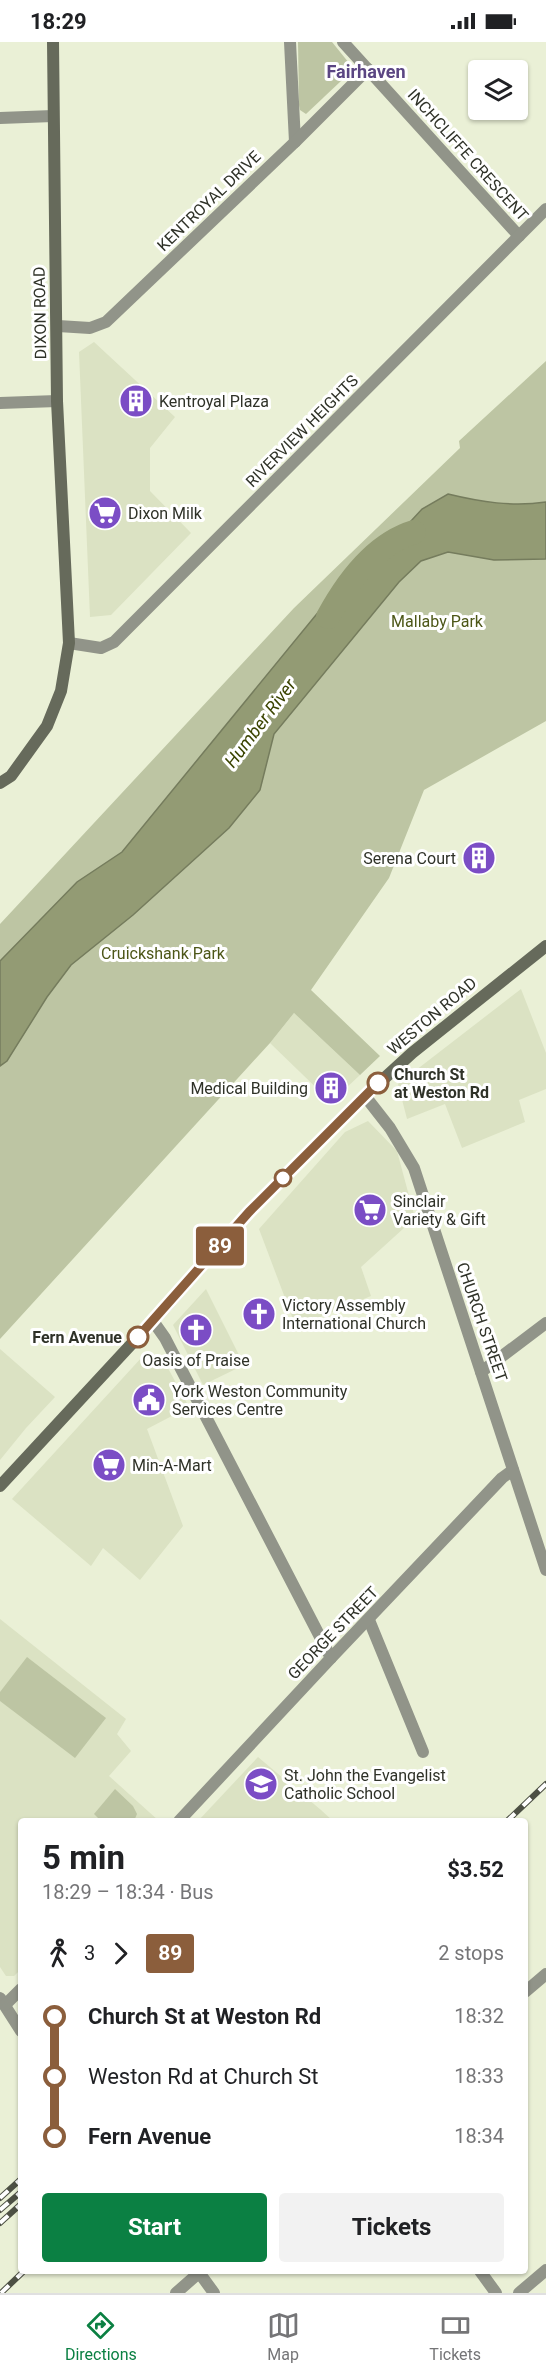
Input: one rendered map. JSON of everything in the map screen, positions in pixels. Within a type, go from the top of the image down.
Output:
[{"type":"main road","name":"DIXON ROAD","points":[[0,783],[11,776],[47,726],[62,691],[69,643],[57,401],[58,326],[53,42]]},
{"type":"main road","name":"WESTON ROAD","points":[[0,1486],[153,1321],[249,1212],[365,1095],[405,1058],[546,946]]},
{"type":"street","points":[[290,42],[295,142]]},
{"type":"street","name":"INCHCLIFFE CRESCENT","points":[[344,42],[519,236]]},
{"type":"street","name":"KENTROYAL DRIVE","points":[[58,326],[90,327],[106,322],[295,142],[368,69]]},
{"type":"street","points":[[0,118],[53,116]]},
{"type":"street","name":"RIVERVIEW HEIGHTS","points":[[69,643],[101,648],[114,642],[546,209]]},
{"type":"street","points":[[0,403],[57,401]]},
{"type":"street","name":"CHURCH STREET","points":[[365,1095],[390,1128],[414,1168],[546,1570]]},
{"type":"street","points":[[153,1321],[165,1338],[331,1658]]},
{"type":"street","points":[[481,1372],[546,1323]]},
{"type":"street","name":"GEORGE STREET","points":[[182,1818],[465,1516],[513,1470]]},
{"type":"street","points":[[369,1620],[423,1752]]},
{"type":"street","points":[[528,1989],[546,1974]]},
{"type":"street","points":[[18,1991],[2,2002],[18,2026]]},
{"type":"street","points":[[519,2293],[546,2270]]},
{"type":"street","points":[[176,2293],[198,2274]]},
{"type":"street","points":[[201,2274],[214,2293]]},
{"type":"street","points":[[482,2274],[496,2293]]},
{"type":"shaded area","points":[[94,342],[175,417],[150,448],[150,491],[191,533],[111,615],[90,617],[79,352]]},
{"type":"shaded area","points":[[521,989],[546,1053],[546,1089],[519,1100],[525,1122],[462,1148],[445,1104],[407,1119],[398,1084]]},
{"type":"shaded area","points":[[294,1013],[360,1075],[331,1102],[270,1043]]},
{"type":"shaded area","points":[[368,1121],[397,1151],[415,1218],[361,1267],[371,1296],[296,1327],[259,1229],[345,1132]]},
{"type":"shaded area","points":[[206,1289],[244,1365],[203,1385],[173,1325]]},
{"type":"shaded area","points":[[0,1349],[55,1397],[0,1460]]},
{"type":"shaded area","points":[[143,1356],[163,1359],[189,1407],[147,1429],[183,1526],[140,1580],[103,1548],[91,1566],[12,1499]]},
{"type":"shaded area","points":[[0,1619],[126,1719],[117,1734],[131,1751],[109,1776],[156,1818],[18,1818],[18,1972],[14,1976],[6,1976],[0,1967]]},
{"type":"shaded area","name":"St. John the Evangelist Catholic School","points":[[258,1757],[330,1818],[201,1818]]},
{"type":"green space","points":[[298,42],[332,42],[349,63],[348,73],[306,114],[300,110],[299,105]]},
{"type":"green space","name":"Cruickshank Park","points":[[546,361],[546,721],[424,790],[389,878],[311,990],[380,1056],[360,1075],[294,1013],[270,1043],[0,1339],[0,924],[294,608],[460,448],[459,441]]},
{"type":"green space","points":[[27,1657],[106,1718],[75,1758],[0,1701],[0,1692]]},
{"type":"green space","points":[[115,1789],[133,1806],[137,1814],[135,1818],[98,1818],[94,1814]]},
{"type":"water","points":[[448,494],[497,503],[546,502],[546,559],[494,560],[448,552],[421,561],[399,582],[274,734],[260,790],[229,828],[133,915],[71,965],[47,997],[7,1061],[0,1066],[0,961],[77,882],[122,852],[320,610],[353,584],[422,509]]},
{"type":"waterway","name":"Humber River","points":[[328,617],[353,578],[375,555],[387,545],[414,532]]},
{"type":"railway","points":[[510,1818],[546,1784]]},
{"type":"railway","points":[[0,2198],[18,2182]]},
{"type":"railway","points":[[0,2210],[18,2195]]},
{"type":"railway","points":[[0,2223],[18,2207]]},
{"type":"railway","points":[[1,2293],[21,2274]]},
{"type":"bus line","name":"89","points":[[138,1337],[249,1212],[378,1083]]},
{"type":"place","name":"Kentroyal Plaza","points":[[136,401]]},
{"type":"place","name":"Dixon Milk","points":[[105,513]]},
{"type":"place","name":"Serena Court","points":[[479,858]]},
{"type":"place","name":"Church St at Weston Rd","points":[[378,1083]]},
{"type":"place","name":"Medical Building","points":[[331,1088]]},
{"type":"place","name":"Sinclair Variety & Gift","points":[[370,1210]]},
{"type":"place","name":"Victory Assembly International Church","points":[[259,1314]]},
{"type":"place","name":"Oasis of Praise","points":[[196,1330]]},
{"type":"place","name":"Fern Avenue","points":[[138,1337]]},
{"type":"place","name":"York Weston Community Services Centre","points":[[149,1400]]},
{"type":"place","name":"Min-A-Mart","points":[[109,1465]]},
{"type":"place","name":"St. John the Evangelist Catholic School","points":[[261,1784]]},
{"type":"district","name":"Fairhaven","points":[[366,71]]},
{"type":"park label","name":"Mallaby Park","points":[[437,621]]}]
